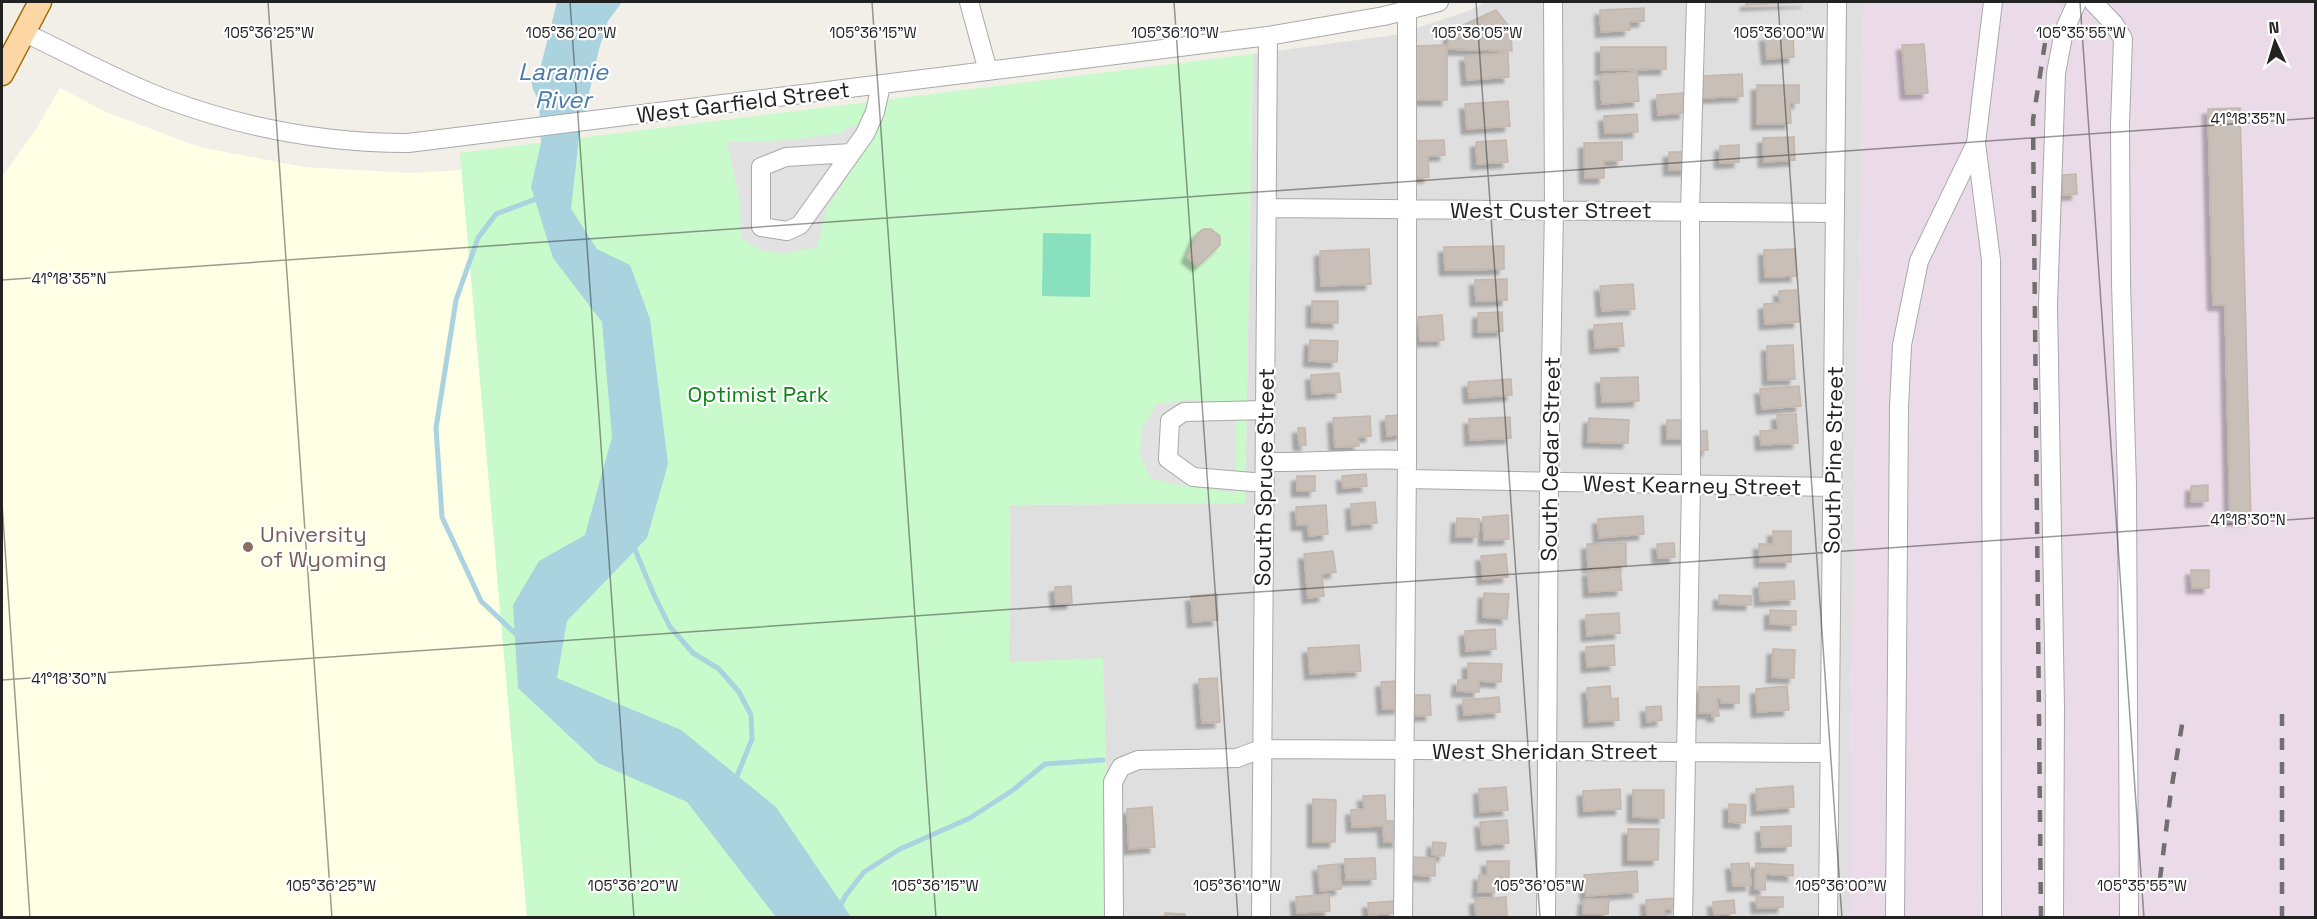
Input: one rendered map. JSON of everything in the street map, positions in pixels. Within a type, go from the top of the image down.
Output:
[{"type":"main road","points":[[2,74],[40,2]]},
{"type":"street","points":[[969,2],[988,71]]},
{"type":"street","name":"West Garfield Street","points":[[25,33],[165,98],[260,128],[309,136],[379,143],[433,141],[1268,36],[1407,11],[1439,2]]},
{"type":"street","name":"South Cedar Street","points":[[1546,918],[1549,483],[1554,209],[1553,2]]},
{"type":"street","points":[[1683,918],[1691,485],[1690,211],[1696,2]]},
{"type":"street","name":"South Pine Street","points":[[1828,918],[1837,2]]},
{"type":"street","points":[[1992,918],[1991,260],[1976,143],[1993,2]]},
{"type":"street","points":[[2054,918],[2055,695],[2048,306],[2056,73],[2064,31],[2077,2]]},
{"type":"street","points":[[2093,2],[2114,24],[2123,39],[2120,125],[2121,283],[2127,485],[2129,918]]},
{"type":"street","points":[[1403,918],[1407,479],[1407,11]]},
{"type":"street","name":"South Spruce Street","points":[[1261,918],[1268,36]]},
{"type":"street","points":[[851,153],[786,157],[761,167],[761,227],[787,231],[800,225],[865,134],[872,119],[881,85]]},
{"type":"street","points":[[1895,918],[1899,407],[1902,345],[1919,261],[1976,143]]},
{"type":"street","name":"West Custer Street","points":[[1267,208],[1835,213]]},
{"type":"street","points":[[1265,410],[1184,412],[1170,421],[1168,440],[1168,459],[1193,477],[1265,483]]},
{"type":"street","points":[[1265,462],[1315,463],[1363,458],[1407,460]]},
{"type":"street","name":"West Kearney Street","points":[[1407,479],[1833,487]]},
{"type":"street","name":"West Sheridan Street","points":[[1114,918],[1113,782],[1121,767],[1138,760],[1237,758],[1261,749],[1829,753]]},
{"type":"shaded area","points":[[1486,2],[1864,2],[1850,756],[1850,917],[1111,917],[1009,662],[1010,505],[1245,503],[1253,54],[1395,35],[1471,10]]},
{"type":"shaded area","points":[[1864,2],[2315,2],[2315,917],[1850,918],[1850,756]]},
{"type":"shaded area","name":"University of Wyoming","points":[[60,88],[106,112],[199,147],[304,167],[411,173],[462,170],[527,917],[2,917],[2,177],[36,129]]},
{"type":"shaded area","points":[[855,125],[876,125],[860,158],[826,210],[817,247],[787,253],[771,252],[761,250],[741,239],[740,202],[727,142],[791,140],[840,133]]},
{"type":"shaded area","points":[[1186,400],[1236,402],[1235,493],[1150,478],[1140,454],[1142,429],[1156,404]]},
{"type":"green space","name":"Optimist Park","points":[[1253,54],[1245,503],[1010,505],[1009,662],[1103,658],[1111,917],[527,917],[460,153]]},
{"type":"green space","points":[[1043,233],[1091,234],[1090,297],[1042,296]]},
{"type":"water","name":"Laramie River","points":[[557,2],[622,2],[608,21],[599,49],[579,138],[571,209],[597,249],[630,265],[650,319],[668,464],[647,538],[567,621],[557,678],[681,730],[776,807],[851,917],[776,917],[687,802],[598,763],[518,688],[513,605],[539,561],[585,535],[612,437],[602,322],[553,258],[531,187],[541,143],[539,102],[531,80],[539,73]]},
{"type":"building","points":[[1746,2],[1807,2],[1746,5]]},
{"type":"building","points":[[1644,8],[1644,21],[1629,22],[1630,30],[1601,32],[1600,10]]},
{"type":"building","points":[[1496,10],[1511,29],[1512,51],[1447,49],[1450,31]]},
{"type":"building","points":[[1793,34],[1794,57],[1767,59],[1765,36]]},
{"type":"building","points":[[1924,44],[1928,93],[1906,94],[1902,45]]},
{"type":"building","points":[[1447,45],[1447,100],[1415,100],[1415,46]]},
{"type":"building","points":[[1601,47],[1666,47],[1666,69],[1601,70]]},
{"type":"building","points":[[1508,53],[1509,77],[1467,80],[1465,56]]},
{"type":"building","points":[[1637,72],[1639,101],[1602,104],[1600,75]]},
{"type":"building","points":[[1742,74],[1743,96],[1703,98],[1702,76]]},
{"type":"building","points":[[1757,85],[1799,85],[1799,103],[1790,103],[1791,123],[1757,124]]},
{"type":"building","points":[[1684,93],[1685,113],[1658,115],[1657,95]]},
{"type":"building","points":[[1508,101],[1510,126],[1467,129],[1465,104]]},
{"type":"building","points":[[2240,108],[2251,520],[2230,520],[2225,305],[2213,305],[2208,109]]},
{"type":"building","points":[[1637,114],[1638,132],[1605,133],[1604,116]]},
{"type":"building","points":[[1794,137],[1795,160],[1764,162],[1763,138]]},
{"type":"building","points":[[1444,140],[1445,155],[1428,156],[1429,177],[1415,178],[1414,141]]},
{"type":"building","points":[[1506,140],[1508,162],[1477,164],[1476,142]]},
{"type":"building","points":[[1622,142],[1622,160],[1604,161],[1604,178],[1585,178],[1584,143]]},
{"type":"building","points":[[1739,145],[1739,162],[1720,163],[1720,146]]},
{"type":"building","points":[[1669,152],[1687,152],[1687,170],[1669,170]]},
{"type":"building","points":[[2076,174],[2077,194],[2063,195],[2062,175]]},
{"type":"building","points":[[1203,229],[1211,229],[1220,236],[1220,245],[1198,266],[1187,257],[1197,234]]},
{"type":"building","points":[[1504,246],[1504,269],[1445,270],[1444,247]]},
{"type":"building","points":[[1369,249],[1371,284],[1321,286],[1320,251]]},
{"type":"building","points":[[1795,249],[1796,276],[1765,277],[1764,250]]},
{"type":"building","points":[[1507,279],[1507,300],[1476,301],[1475,280]]},
{"type":"building","points":[[1633,284],[1635,309],[1602,311],[1600,286]]},
{"type":"building","points":[[1796,290],[1799,322],[1765,324],[1764,304],[1780,303],[1779,291]]},
{"type":"building","points":[[1312,301],[1338,301],[1338,323],[1312,322]]},
{"type":"building","points":[[1502,312],[1503,331],[1478,332],[1478,313]]},
{"type":"building","points":[[1442,315],[1444,340],[1420,341],[1418,317]]},
{"type":"building","points":[[1622,323],[1624,346],[1595,348],[1594,325]]},
{"type":"building","points":[[1310,340],[1338,341],[1337,362],[1309,361]]},
{"type":"building","points":[[1793,345],[1795,379],[1768,380],[1767,346]]},
{"type":"building","points":[[1339,373],[1341,392],[1312,394],[1311,375]]},
{"type":"building","points":[[1638,377],[1639,401],[1602,402],[1601,378]]},
{"type":"building","points":[[1511,379],[1512,395],[1469,398],[1468,382]]},
{"type":"building","points":[[1799,386],[1801,406],[1762,409],[1760,389]]},
{"type":"building","points":[[1796,414],[1798,443],[1761,445],[1760,431],[1778,430],[1777,415]]},
{"type":"building","points":[[1402,415],[1403,434],[1387,436],[1386,416]]},
{"type":"building","points":[[1370,416],[1371,436],[1358,437],[1359,446],[1335,447],[1333,418]]},
{"type":"building","points":[[1510,417],[1511,438],[1470,440],[1469,419]]},
{"type":"building","points":[[1589,418],[1629,420],[1628,443],[1588,442]]},
{"type":"building","points":[[1667,420],[1688,420],[1688,439],[1667,439]]},
{"type":"building","points":[[1298,428],[1305,428],[1306,445],[1299,445]]},
{"type":"building","points":[[1698,431],[1707,431],[1708,450],[1700,450]]},
{"type":"building","points":[[1366,474],[1367,486],[1343,488],[1342,476]]},
{"type":"building","points":[[1297,476],[1315,476],[1315,491],[1297,491]]},
{"type":"building","points":[[2208,485],[2208,501],[2191,502],[2191,486]]},
{"type":"building","points":[[1375,502],[1377,523],[1352,525],[1351,504]]},
{"type":"building","points":[[1326,505],[1328,534],[1309,536],[1308,525],[1297,525],[1296,507]]},
{"type":"building","points":[[1508,515],[1509,539],[1484,540],[1483,517]]},
{"type":"building","points":[[1643,516],[1644,534],[1599,538],[1598,519]]},
{"type":"building","points":[[1457,518],[1479,519],[1478,537],[1456,537]]},
{"type":"building","points":[[1773,531],[1791,531],[1791,562],[1760,562],[1759,544],[1773,544]]},
{"type":"building","points":[[1626,543],[1626,566],[1588,567],[1587,544]]},
{"type":"building","points":[[1674,543],[1675,557],[1658,558],[1657,544]]},
{"type":"building","points":[[1333,551],[1336,572],[1322,574],[1324,596],[1308,598],[1304,554]]},
{"type":"building","points":[[1506,554],[1508,577],[1483,579],[1481,556]]},
{"type":"building","points":[[1620,569],[1622,590],[1589,592],[1588,571]]},
{"type":"building","points":[[2191,570],[2209,570],[2209,588],[2192,588]]},
{"type":"building","points":[[1794,581],[1795,599],[1760,601],[1759,583]]},
{"type":"building","points":[[1071,586],[1072,603],[1056,604],[1055,587]]},
{"type":"building","points":[[1484,593],[1509,594],[1507,619],[1483,617]]},
{"type":"building","points":[[1217,594],[1218,620],[1193,622],[1191,596]]},
{"type":"building","points":[[1719,595],[1751,596],[1751,605],[1719,604]]},
{"type":"building","points":[[1770,610],[1796,611],[1796,625],[1770,624]]},
{"type":"building","points":[[1619,613],[1620,633],[1587,636],[1586,615]]},
{"type":"building","points":[[1495,629],[1496,649],[1466,651],[1465,631]]},
{"type":"building","points":[[1359,645],[1361,671],[1310,674],[1308,648]]},
{"type":"building","points":[[1614,645],[1615,665],[1587,667],[1586,647]]},
{"type":"building","points":[[1773,649],[1795,650],[1794,678],[1772,677]]},
{"type":"building","points":[[1468,663],[1502,664],[1501,682],[1479,681],[1479,692],[1457,691],[1458,680],[1468,680]]},
{"type":"building","points":[[1217,678],[1220,722],[1202,723],[1199,679]]},
{"type":"building","points":[[1398,681],[1400,708],[1383,709],[1381,682]]},
{"type":"building","points":[[1610,686],[1611,699],[1618,698],[1619,720],[1589,722],[1587,688]]},
{"type":"building","points":[[1739,686],[1739,703],[1721,703],[1721,699],[1717,699],[1719,716],[1712,716],[1712,713],[1699,713],[1699,687]]},
{"type":"building","points":[[1787,686],[1789,710],[1757,712],[1756,689]]},
{"type":"building","points":[[1413,695],[1430,695],[1431,715],[1414,716]]},
{"type":"building","points":[[1499,697],[1500,712],[1464,715],[1463,700]]},
{"type":"building","points":[[1661,706],[1662,720],[1647,722],[1646,707]]},
{"type":"building","points":[[1793,786],[1794,807],[1757,810],[1756,789]]},
{"type":"building","points":[[1506,787],[1508,810],[1480,812],[1479,789]]},
{"type":"building","points":[[1620,789],[1621,809],[1584,811],[1583,791]]},
{"type":"building","points":[[1633,790],[1664,790],[1664,818],[1633,817]]},
{"type":"building","points":[[1385,795],[1386,821],[1397,821],[1398,842],[1384,842],[1383,826],[1352,827],[1351,810],[1364,809],[1363,796]]},
{"type":"building","points":[[1313,799],[1336,800],[1335,842],[1313,842]]},
{"type":"building","points":[[1729,804],[1746,805],[1745,823],[1729,822]]},
{"type":"building","points":[[1152,807],[1155,847],[1129,849],[1127,809]]},
{"type":"building","points":[[1507,820],[1509,843],[1482,845],[1480,822]]},
{"type":"building","points":[[1791,826],[1791,846],[1762,847],[1761,827]]},
{"type":"building","points":[[1628,829],[1659,829],[1658,860],[1628,860]]},
{"type":"building","points":[[1433,842],[1446,843],[1444,856],[1432,855]]},
{"type":"building","points":[[1412,857],[1435,858],[1435,876],[1412,875]]},
{"type":"building","points":[[1375,858],[1376,879],[1346,880],[1345,859]]},
{"type":"building","points":[[1487,861],[1509,861],[1509,877],[1498,877],[1498,892],[1478,892],[1479,875],[1487,875]]},
{"type":"building","points":[[1749,863],[1751,885],[1733,886],[1731,864]]},
{"type":"building","points":[[1756,863],[1793,865],[1793,876],[1766,874],[1765,890],[1755,889]]},
{"type":"building","points":[[1339,864],[1341,889],[1320,891],[1318,866]]},
{"type":"building","points":[[1637,871],[1638,892],[1586,896],[1584,875]]},
{"type":"building","points":[[1329,894],[1330,911],[1297,913],[1296,897]]},
{"type":"building","points":[[1506,897],[1507,916],[1476,918],[1475,899]]},
{"type":"building","points":[[1756,897],[1783,897],[1783,907],[1757,908]]},
{"type":"building","points":[[1676,898],[1677,908],[1665,909],[1665,917],[1647,918],[1646,900]]},
{"type":"building","points":[[1584,899],[1609,899],[1608,914],[1583,914]]},
{"type":"building","points":[[1734,900],[1735,913],[1714,915],[1713,902]]},
{"type":"building","points":[[1394,901],[1395,913],[1369,915],[1368,903]]},
{"type":"building","points":[[1165,913],[1185,914],[1185,918],[1164,918]]},
{"type":"waterway","points":[[519,637],[481,601],[442,517],[436,428],[456,300],[478,238],[496,214],[541,197]]},
{"type":"waterway","points":[[633,545],[670,627],[693,653],[719,669],[739,692],[751,715],[752,739],[735,781]]},
{"type":"waterway","points":[[834,918],[846,895],[864,872],[900,849],[970,818],[1013,790],[1045,764],[1103,760]]},
{"type":"railway","points":[[2041,918],[2033,120],[2045,43]]},
{"type":"railway","points":[[2282,714],[2282,918]]},
{"type":"railway","points":[[2160,879],[2183,719]]},
{"type":"place","name":"University of Wyoming","points":[[248,547]]}]
